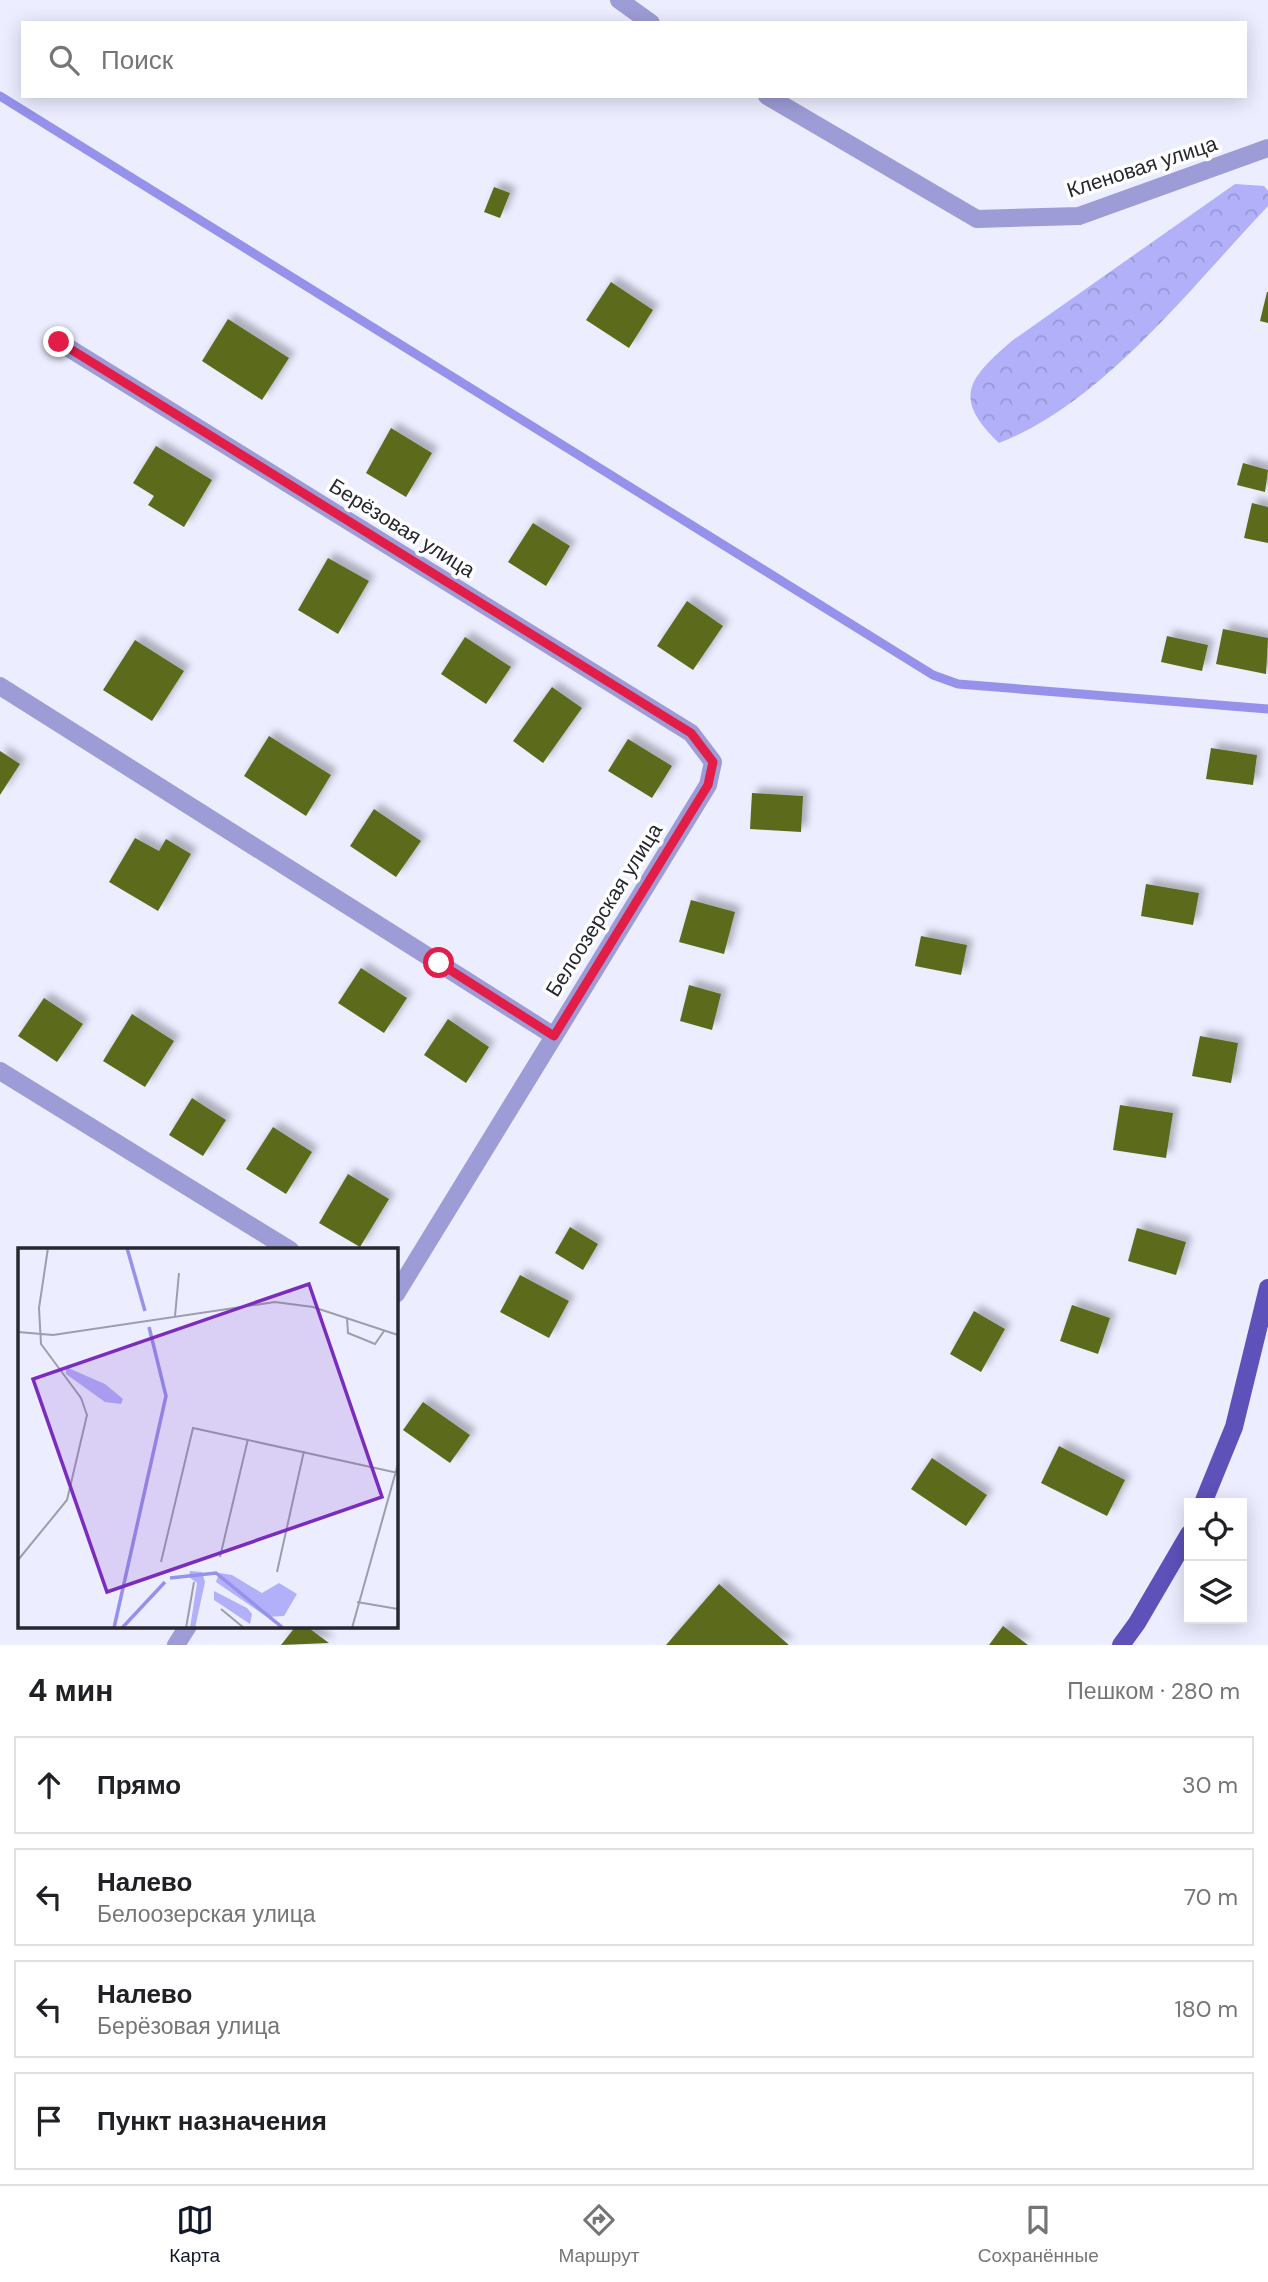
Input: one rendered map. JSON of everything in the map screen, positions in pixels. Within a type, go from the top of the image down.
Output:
[{"type":"main road","points":[[1205,1498],[1234,1427],[1268,1288]]},
{"type":"main road","points":[[1121,1645],[1138,1623],[1184,1543]]},
{"type":"street","points":[[619,0],[648,21]]},
{"type":"street","name":"Кленовая улица","points":[[770,98],[977,219],[1079,216],[1268,148]]},
{"type":"street","name":"Берёзовая улица","points":[[59,342],[691,733],[713,762]]},
{"type":"street","points":[[0,686],[554,1036]]},
{"type":"street","name":"Белоозерская улица","points":[[397,1292],[708,785],[713,762]]},
{"type":"street","points":[[0,1071],[287,1248]]},
{"type":"street","points":[[176,1645],[187,1628]]},
{"type":"green space","points":[[1235,184],[1264,186],[1268,191],[1268,206],[1177,306],[1110,372],[1037,425],[999,443],[984,427],[971,400],[972,388],[986,366],[1013,340]]},
{"type":"building","points":[[494,187],[510,193],[500,218],[484,212]]},
{"type":"building","points":[[611,282],[653,310],[629,348],[586,320]]},
{"type":"building","points":[[1268,292],[1268,323],[1260,321]]},
{"type":"building","points":[[228,319],[289,358],[262,400],[202,361]]},
{"type":"building","points":[[391,428],[432,453],[406,497],[366,473]]},
{"type":"building","points":[[156,446],[212,480],[184,527],[148,505],[154,496],[133,483]]},
{"type":"building","points":[[1243,463],[1268,470],[1265,492],[1237,485]]},
{"type":"building","points":[[1252,503],[1268,507],[1268,543],[1244,538]]},
{"type":"building","points":[[533,523],[570,546],[546,586],[508,562]]},
{"type":"building","points":[[328,558],[369,581],[338,634],[298,610]]},
{"type":"building","points":[[687,601],[723,626],[693,670],[657,646]]},
{"type":"building","points":[[1223,629],[1268,638],[1266,674],[1216,664]]},
{"type":"building","points":[[1167,636],[1208,645],[1202,671],[1161,662]]},
{"type":"building","points":[[465,637],[511,667],[486,704],[441,674]]},
{"type":"building","points":[[135,640],[184,671],[152,721],[103,690]]},
{"type":"building","points":[[552,687],[582,708],[543,763],[513,741]]},
{"type":"building","points":[[269,736],[331,775],[306,816],[244,776]]},
{"type":"building","points":[[628,739],[672,766],[652,798],[608,771]]},
{"type":"building","points":[[1211,748],[1257,755],[1253,785],[1206,779]]},
{"type":"building","points":[[0,751],[20,764],[0,795]]},
{"type":"building","points":[[752,793],[803,796],[801,832],[750,829]]},
{"type":"building","points":[[374,809],[421,841],[396,877],[350,846]]},
{"type":"building","points":[[135,838],[159,851],[166,839],[191,854],[158,911],[109,882]]},
{"type":"building","points":[[1146,884],[1199,893],[1193,925],[1141,916]]},
{"type":"building","points":[[691,900],[735,912],[724,954],[679,942]]},
{"type":"building","points":[[921,936],[967,945],[961,975],[915,966]]},
{"type":"building","points":[[361,968],[407,998],[384,1033],[338,1003]]},
{"type":"building","points":[[689,985],[721,994],[712,1030],[680,1021]]},
{"type":"building","points":[[44,998],[83,1024],[57,1062],[18,1036]]},
{"type":"building","points":[[132,1014],[174,1041],[145,1087],[103,1061]]},
{"type":"building","points":[[448,1019],[489,1047],[466,1083],[424,1055]]},
{"type":"building","points":[[1200,1036],[1238,1043],[1231,1083],[1192,1076]]},
{"type":"building","points":[[192,1098],[226,1120],[203,1156],[169,1135]]},
{"type":"building","points":[[1120,1105],[1173,1113],[1166,1158],[1113,1150]]},
{"type":"building","points":[[273,1127],[312,1152],[286,1194],[246,1169]]},
{"type":"building","points":[[348,1174],[389,1199],[360,1247],[319,1223]]},
{"type":"building","points":[[570,1227],[598,1244],[583,1270],[555,1253]]},
{"type":"building","points":[[1137,1228],[1186,1242],[1176,1275],[1128,1261]]},
{"type":"building","points":[[520,1275],[569,1301],[549,1338],[500,1312]]},
{"type":"building","points":[[1072,1305],[1110,1318],[1098,1354],[1060,1341]]},
{"type":"building","points":[[974,1311],[1005,1329],[981,1372],[950,1354]]},
{"type":"building","points":[[423,1402],[470,1435],[450,1463],[403,1430]]},
{"type":"building","points":[[1059,1446],[1125,1480],[1107,1516],[1041,1483]]},
{"type":"building","points":[[932,1458],[987,1495],[966,1526],[911,1489]]},
{"type":"building","points":[[719,1584],[789,1645],[666,1645]]},
{"type":"building","points":[[1003,1626],[1028,1645],[989,1645]]},
{"type":"building","points":[[294,1628],[309,1628],[329,1643],[281,1645]]},
{"type":"waterway","points":[[0,96],[933,675],[958,684],[1268,709]]},
{"type":"route","points":[[59,342],[691,733],[713,762],[708,785],[554,1036],[439,963]]}]
